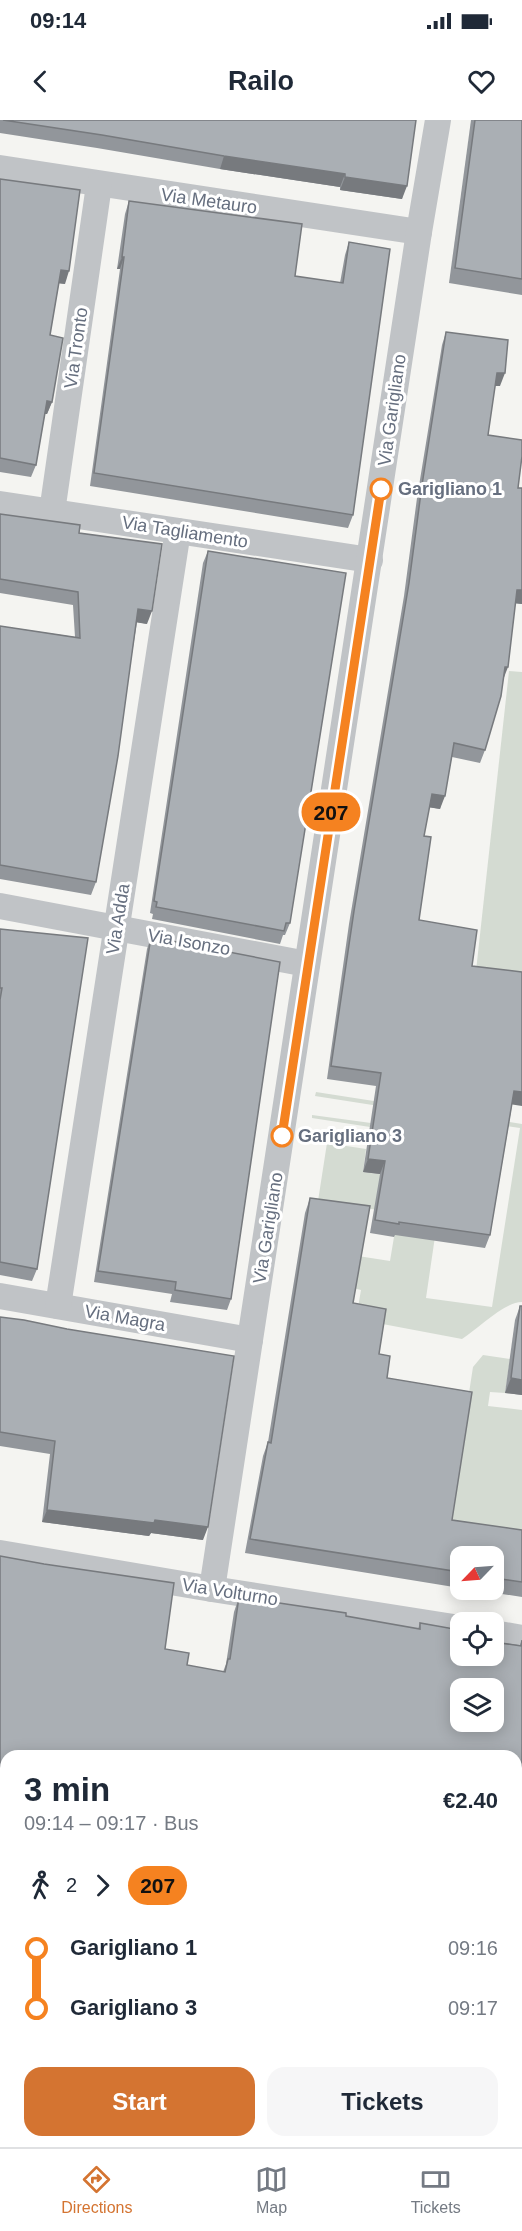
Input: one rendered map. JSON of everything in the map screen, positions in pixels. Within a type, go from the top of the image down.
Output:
[{"type":"street","name":"Via Garigliano","points":[[212,1589],[438,120]]},
{"type":"street","name":"Via Metauro","points":[[0,168],[99,185],[419,232]]},
{"type":"street","name":"Via Tronto","points":[[52,512],[99,185]]},
{"type":"street","name":"Via Tagliamento","points":[[0,504],[370,560]]},
{"type":"street","name":"Via Adda","points":[[58,1306],[178,531]]},
{"type":"street","name":"Via Isonzo","points":[[0,906],[307,964]]},
{"type":"street","name":"Via Magra","points":[[0,1296],[250,1340]]},
{"type":"street","name":"Via Volturno","points":[[0,1553],[450,1626]]},
{"type":"street","points":[[504,1635],[522,1638]]},
{"type":"shaded area","points":[[509,671],[522,672],[522,985],[475,980]]},
{"type":"shaded area","points":[[316,1092],[522,1124],[522,1302],[507,1306],[462,1339],[356,1319],[361,1290],[353,1288],[358,1256],[390,1261],[398,1213],[318,1201],[327,1143],[366,1149],[363,1172],[443,1182],[426,1298],[492,1307],[520,1128],[315,1096]]},
{"type":"shaded area","points":[[312,1115],[371,1123],[370,1127],[312,1118]]},
{"type":"shaded area","points":[[483,1355],[510,1359],[505,1393],[490,1392],[488,1406],[522,1410],[522,1545],[447,1535],[473,1367]]},
{"type":"building","points":[[3,120],[416,120],[407,186],[345,177],[345,174]]},
{"type":"building","points":[[475,120],[522,120],[522,279],[455,268]]},
{"type":"building","points":[[0,179],[80,190],[69,271],[61,270],[50,335],[63,338],[52,402],[47,401],[36,465],[0,458]]},
{"type":"building","points":[[129,201],[302,224],[295,276],[343,283],[349,242],[390,249],[353,515],[94,473],[124,257],[122,257]]},
{"type":"building","points":[[446,332],[508,340],[505,373],[497,373],[488,435],[522,440],[518,488],[522,488],[522,590],[517,590],[508,667],[505,667],[501,696],[485,750],[454,743],[445,796],[432,794],[424,836],[431,837],[419,920],[477,930],[472,966],[522,972],[522,1092],[514,1091],[490,1235],[375,1220],[385,1161],[368,1159],[381,1073],[331,1066],[354,911],[409,583]]},
{"type":"building","points":[[0,514],[80,525],[79,533],[162,544],[152,611],[138,609],[118,756],[96,882],[0,865],[0,626],[80,638],[78,592],[0,579]]},
{"type":"building","points":[[208,551],[346,573],[290,923],[286,923],[284,931],[156,907],[157,902],[154,901]]},
{"type":"building","points":[[0,929],[88,938],[37,1269],[0,1262],[0,1000],[2,988],[0,988]]},
{"type":"building","points":[[151,937],[280,962],[231,1299],[175,1290],[176,1282],[98,1271]]},
{"type":"building","points":[[310,1198],[370,1206],[353,1303],[386,1309],[379,1354],[390,1356],[387,1378],[472,1392],[452,1520],[522,1530],[522,1582],[504,1579],[504,1546],[450,1546],[450,1570],[250,1539],[268,1442],[271,1443]]},
{"type":"building","points":[[520,1306],[522,1306],[522,1380],[511,1378]]},
{"type":"building","points":[[0,1317],[234,1356],[208,1527],[47,1510],[55,1441],[0,1432]]},
{"type":"building","points":[[0,1556],[174,1583],[165,1649],[189,1653],[187,1665],[225,1672],[228,1659],[230,1659],[239,1597],[346,1613],[346,1616],[420,1629],[420,1623],[450,1628],[450,1666],[504,1666],[504,1643],[521,1646],[522,1640],[522,1750],[0,1750]]},
{"type":"bus line","name":"207","points":[[282,1136],[381,489]]},
{"type":"place","name":"Garigliano 1","points":[[381,489]]},
{"type":"place","name":"Garigliano 3","points":[[282,1136]]}]
